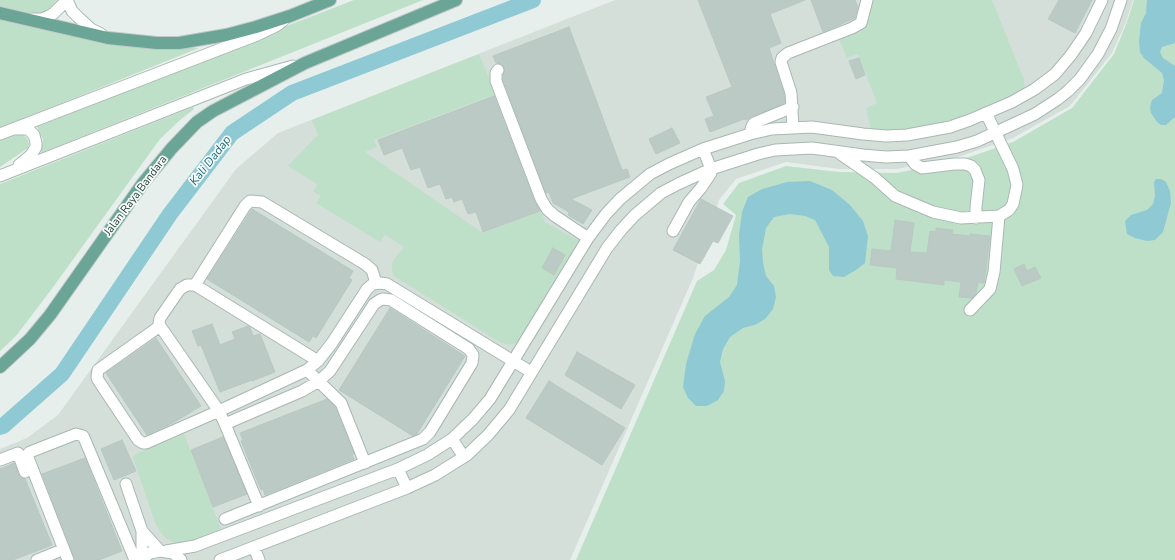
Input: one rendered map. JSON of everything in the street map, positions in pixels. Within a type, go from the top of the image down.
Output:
[{"type":"main road","points":[[0,14],[108,38],[157,43],[179,43],[226,35],[290,16],[330,0]]},
{"type":"main road","name":"Jalan Raya Bandara","points":[[0,367],[30,339],[50,315],[143,183],[172,148],[197,122],[219,107],[305,63],[456,0]]},
{"type":"street","points":[[21,18],[42,19],[54,13],[67,0],[72,11],[91,29],[108,38]]},
{"type":"street","points":[[793,127],[793,107],[788,82],[781,62],[782,58],[788,52],[852,28],[861,23],[867,0]]},
{"type":"street","points":[[136,560],[150,553],[195,546],[398,469],[427,455],[452,439],[473,419],[490,399],[588,238],[611,209],[650,174],[703,149],[750,134],[772,129],[812,127],[886,136],[907,135],[950,127],[1012,102],[1035,89],[1054,74],[1071,55],[1086,33],[1102,0]]},
{"type":"street","points":[[220,560],[407,488],[435,475],[464,457],[488,435],[509,410],[607,248],[635,215],[660,193],[711,169],[775,150],[812,148],[886,157],[909,156],[957,147],[994,133],[1020,122],[1047,106],[1068,91],[1080,79],[1098,54],[1105,41],[1121,0]]},
{"type":"street","points":[[0,134],[257,35],[276,26],[290,16]]},
{"type":"street","name":"Jalan Raya Bandara","points":[[0,176],[240,81],[305,63]]},
{"type":"street","points":[[498,70],[496,73],[496,81],[541,199],[547,209],[555,216],[588,238]]},
{"type":"street","points":[[750,134],[754,124],[793,107]]},
{"type":"street","points":[[837,151],[875,178],[895,196],[933,212],[961,218],[999,216],[1009,210],[1014,204],[1017,185],[1013,169],[994,133],[986,113]]},
{"type":"street","points":[[0,176],[23,163],[36,147],[36,139],[28,129],[20,128],[11,130]]},
{"type":"street","points":[[673,231],[689,202],[710,176],[711,169],[703,149]]},
{"type":"street","points":[[909,156],[915,164],[922,168],[954,164],[971,166],[975,170],[979,180],[976,218]]},
{"type":"street","points":[[195,285],[247,203],[254,201],[262,202],[365,264],[372,270],[376,283]]},
{"type":"street","points":[[970,310],[990,289],[994,272],[999,216]]},
{"type":"street","points":[[160,326],[100,368],[97,374],[98,380],[138,440],[143,443],[219,411],[307,370],[318,361],[332,343],[367,289],[376,283],[387,284],[531,372]]},
{"type":"street","points":[[259,506],[219,411],[160,326],[160,318],[180,289],[187,285],[195,285],[318,361]]},
{"type":"street","points":[[225,424],[302,391],[319,381],[330,371],[374,304],[384,299],[391,300],[469,349],[472,353],[472,363],[427,436],[418,442],[225,519]]},
{"type":"street","points":[[307,370],[341,403],[365,463]]},
{"type":"street","points":[[68,560],[27,455],[30,452],[76,434],[83,436],[85,440],[136,560]]},
{"type":"street","points":[[452,439],[464,457]]},
{"type":"street","points":[[0,460],[18,453],[59,556],[37,560]]},
{"type":"street","points":[[398,469],[407,488]]},
{"type":"street","points":[[126,484],[142,531],[163,551],[173,553],[181,560]]},
{"type":"street","points":[[136,560],[142,531]]},
{"type":"street","points":[[254,547],[259,560]]},
{"type":"shaded area","points":[[615,0],[1133,0],[1126,22],[1112,53],[1070,106],[1013,138],[958,157],[897,169],[839,169],[786,162],[736,179],[719,200],[693,278],[570,560],[0,560],[0,449],[27,438],[58,415],[236,169],[278,133]]},
{"type":"green space","points":[[0,0],[57,0],[45,12],[32,13],[0,7]]},
{"type":"green space","points":[[354,0],[423,0],[41,153],[43,139],[36,125]]},
{"type":"green space","points":[[874,0],[992,0],[1024,80],[1025,89],[1004,100],[954,120],[907,131],[871,130],[866,108],[877,103],[858,54],[847,58],[838,37],[864,27]]},
{"type":"green space","points":[[1134,0],[1175,0],[1175,560],[576,560],[697,281],[714,270],[726,250],[736,215],[723,204],[739,183],[786,166],[839,172],[896,173],[958,161],[1013,142],[1072,108],[1114,54]]},
{"type":"green space","points":[[0,19],[171,48],[199,48],[0,128]]},
{"type":"green space","points":[[479,54],[496,94],[374,140],[377,147],[365,152],[483,233],[541,211],[545,222],[581,242],[517,343],[510,345],[501,343],[394,276],[392,272],[392,262],[404,247],[385,235],[380,242],[316,203],[321,196],[313,191],[318,185],[288,166],[318,135],[312,120]]},
{"type":"green space","points":[[193,107],[194,109],[160,139],[51,290],[16,336],[0,351],[0,184]]},
{"type":"green space","points":[[13,134],[21,134],[27,138],[29,144],[28,148],[0,167],[0,139]]},
{"type":"green space","points":[[184,434],[222,532],[181,545],[167,539],[156,525],[133,458],[136,454]]},
{"type":"water","points":[[1147,0],[1175,0],[1175,43],[1162,47],[1160,52],[1163,58],[1175,66],[1175,117],[1166,125],[1161,125],[1157,122],[1151,113],[1150,107],[1152,100],[1162,93],[1164,80],[1162,73],[1144,58],[1140,52],[1139,41],[1141,23],[1146,13]]},
{"type":"water","points":[[1156,179],[1161,179],[1166,182],[1170,191],[1171,203],[1163,232],[1155,240],[1147,241],[1127,234],[1125,221],[1131,215],[1147,210],[1153,204],[1155,196],[1154,182]]},
{"type":"water","points":[[810,181],[832,190],[850,205],[863,221],[868,236],[865,263],[844,277],[833,276],[829,270],[829,247],[815,220],[805,216],[790,214],[774,217],[766,228],[762,249],[766,276],[774,286],[776,297],[773,309],[765,319],[755,325],[743,328],[730,337],[723,349],[720,362],[725,381],[724,391],[718,400],[707,406],[696,406],[688,398],[683,387],[686,364],[695,334],[705,316],[729,297],[737,285],[740,261],[739,235],[742,212],[748,197],[762,189],[787,182]]},
{"type":"building","points":[[698,0],[805,0],[770,14],[781,43],[769,48],[784,94],[785,103],[748,119],[744,119],[710,132],[705,119],[714,116],[706,97],[732,87]]},
{"type":"building","points":[[811,0],[855,0],[858,7],[855,18],[823,32]]},
{"type":"building","points":[[1059,0],[1092,0],[1075,33],[1048,19]]},
{"type":"building","points":[[569,27],[622,170],[627,169],[630,177],[571,199],[592,210],[583,224],[568,215],[569,212],[553,203],[549,192],[546,193],[503,80],[504,67],[502,64],[496,63],[493,56]]},
{"type":"building","points":[[859,58],[865,75],[856,79],[849,61]]},
{"type":"building","points":[[494,96],[535,202],[540,211],[483,232],[476,212],[468,214],[462,199],[454,202],[452,197],[446,199],[440,184],[428,188],[420,167],[411,170],[402,148],[384,155],[378,140]]},
{"type":"building","points":[[672,128],[680,143],[656,154],[649,139]]},
{"type":"building","points":[[701,199],[733,216],[718,243],[713,241],[700,264],[673,250]]},
{"type":"building","points":[[252,209],[353,271],[349,278],[352,280],[316,338],[313,336],[309,342],[207,279]]},
{"type":"building","points":[[895,220],[914,223],[910,252],[927,253],[930,231],[936,232],[936,228],[953,230],[952,234],[990,236],[984,283],[978,282],[976,293],[972,298],[959,297],[961,282],[944,280],[944,285],[896,279],[897,268],[870,265],[872,249],[891,251]]},
{"type":"building","points":[[553,248],[565,255],[554,275],[542,268]]},
{"type":"building","points":[[1024,264],[1027,271],[1035,267],[1041,278],[1022,286],[1014,269]]},
{"type":"building","points":[[390,308],[465,356],[417,434],[413,436],[339,390]]},
{"type":"building","points":[[212,324],[220,345],[235,339],[232,332],[248,326],[250,327],[253,336],[260,334],[275,372],[220,392],[201,345],[198,346],[192,331]]},
{"type":"building","points":[[156,338],[201,406],[173,423],[147,435],[106,373]]},
{"type":"building","points":[[577,352],[635,385],[621,409],[565,375]]},
{"type":"building","points":[[549,381],[625,428],[602,465],[526,418]]},
{"type":"building","points":[[327,399],[335,407],[354,454],[352,454],[354,459],[265,495],[263,489],[261,490],[241,441],[243,440],[240,433]]},
{"type":"building","points":[[223,437],[247,494],[213,507],[191,450]]},
{"type":"building","points":[[122,440],[136,471],[114,480],[101,449]]},
{"type":"building","points":[[85,458],[122,551],[99,560],[75,560],[42,474]]},
{"type":"building","points":[[14,463],[21,478],[25,479],[52,545],[13,560],[0,560],[0,469]]},
{"type":"waterway","name":"Kali Dadap","points":[[0,427],[62,374],[170,214],[232,133],[292,93],[533,0]]}]
